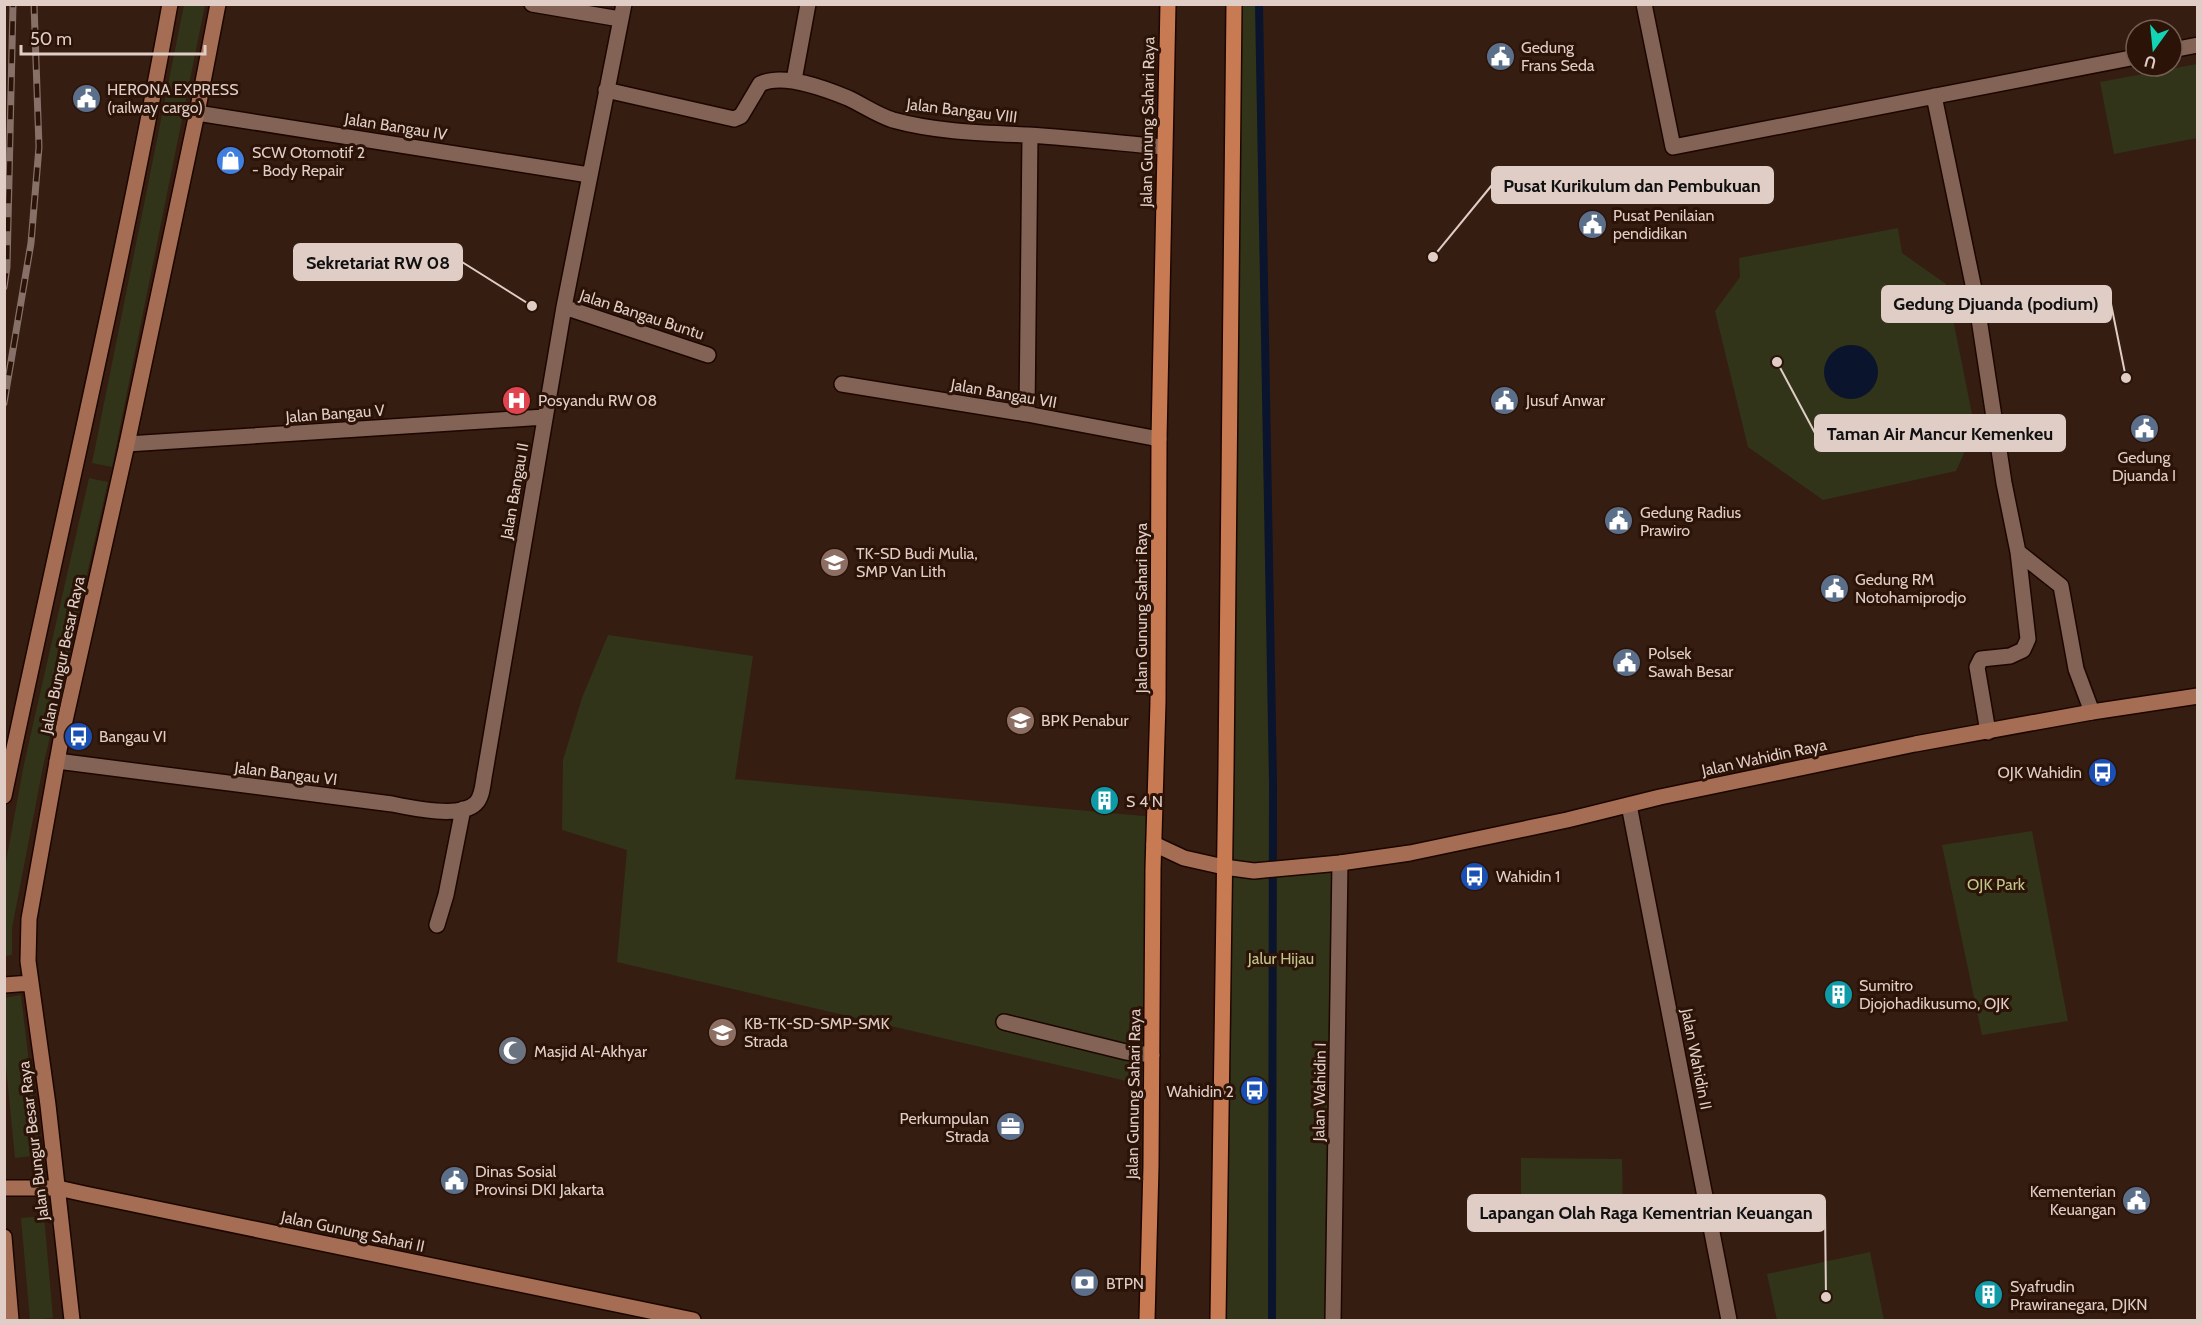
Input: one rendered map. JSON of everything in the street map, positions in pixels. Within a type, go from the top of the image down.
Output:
[{"type":"main road","name":"Jalan Bungur Besar Raya","points":[[4,796],[77,466],[152,104],[170,4]]},
{"type":"main road","name":"Jalan Bungur Besar Raya","points":[[72,1320],[58,1188],[28,961],[29,919],[57,761],[127,444],[218,4]]},
{"type":"main road","name":"Jalan Gunung Sahari Raya","points":[[1147,1320],[1154,844],[1159,690],[1159,439],[1168,4]]},
{"type":"main road","points":[[1218,1320],[1234,4]]},
{"type":"main road","name":"Jalan Wahidin Raya","points":[[1154,844],[1184,858],[1224,867],[1254,870],[1340,863],[1410,853],[1915,744],[2092,712],[2198,696]]},
{"type":"main road","points":[[4,985],[31,983]]},
{"type":"main road","name":"Jalan Gunung Sahari II","points":[[4,1188],[58,1188],[693,1320]]},
{"type":"main road","points":[[4,1237],[11,1320]]},
{"type":"street","points":[[532,4],[622,12]]},
{"type":"street","points":[[794,80],[808,4]]},
{"type":"street","points":[[1644,4],[1673,147],[2124,59]]},
{"type":"street","name":"Jalan Bangau II","points":[[463,809],[475,805],[480,797],[564,307],[622,12]]},
{"type":"street","name":"Jalan Bangau VIII","points":[[606,90],[734,119],[741,116],[760,84],[778,80],[794,80],[847,98],[891,119],[964,132],[1164,147]]},
{"type":"street","points":[[1934,96],[1976,299],[2004,483],[2018,552],[2028,639],[2023,650],[2010,656],[1981,659],[1978,662],[1978,678],[1989,732]]},
{"type":"street","name":"Jalan Bangau IV","points":[[197,113],[589,176]]},
{"type":"street","points":[[1027,414],[1030,136]]},
{"type":"street","name":"Jalan Bangau Buntu","points":[[564,307],[708,355]]},
{"type":"street","name":"Jalan Bangau VII","points":[[842,384],[1027,414],[1159,439]]},
{"type":"street","name":"Jalan Bangau V","points":[[127,444],[545,417]]},
{"type":"street","points":[[2018,552],[2061,586],[2076,669],[2092,712]]},
{"type":"street","name":"Jalan Bangau VI","points":[[57,761],[392,804],[418,810],[444,812],[463,809]]},
{"type":"street","name":"Jalan Wahidin II","points":[[1629,805],[1729,1320]]},
{"type":"street","points":[[437,925],[446,895],[463,809]]},
{"type":"street","name":"Jalan Wahidin I","points":[[1333,1320],[1340,863]]},
{"type":"street","points":[[1004,1022],[1126,1052],[1152,1055]]},
{"type":"green space","name":"Jalur Hijau","points":[[1259,4],[1273,869],[1340,863],[1333,1320],[1218,1320],[1234,5]]},
{"type":"green space","points":[[184,5],[205,5],[112,467],[92,463]]},
{"type":"green space","points":[[2197,64],[2197,138],[2114,154],[2100,82],[2124,78],[2184,78],[2184,66]]},
{"type":"green space","points":[[1898,228],[1902,253],[1946,284],[1975,429],[1956,471],[1823,500],[1748,447],[1715,311],[1740,277],[1739,258]],"holes":[[[1850,345],[1868,350],[1831,391],[1825,376],[1830,356],[1835,351]]]},
{"type":"green space","points":[[89,478],[108,482],[43,767],[12,928],[12,955],[5,956],[5,867],[24,764]]},
{"type":"green space","points":[[608,635],[753,656],[735,779],[1155,817],[1152,1087],[617,962],[627,850],[562,830],[563,760],[582,698]]},
{"type":"green space","name":"OJK Park","points":[[2032,831],[2068,1021],[1982,1035],[1942,845]]},
{"type":"green space","points":[[21,995],[40,1155],[15,1158],[5,1057],[4,998]]},
{"type":"green space","points":[[1521,1158],[1622,1159],[1623,1215],[1521,1217]]},
{"type":"green space","points":[[44,1216],[53,1318],[30,1320],[21,1218]]},
{"type":"green space","points":[[1870,1252],[1884,1320],[1777,1320],[1767,1274]]},
{"type":"water","points":[[1846,345],[1856,345],[1866,349],[1874,357],[1878,372],[1874,387],[1866,395],[1856,399],[1846,399],[1836,395],[1828,387],[1824,377],[1824,367],[1828,357],[1836,349]]},
{"type":"waterway","points":[[1259,4],[1273,783],[1272,1320]]},
{"type":"railway","points":[[4,287],[7,267],[13,4]]},
{"type":"railway","points":[[4,403],[31,243],[39,147],[34,4]]},
{"type":"place","name":"Gedung Frans Seda","points":[[1500,56]]},
{"type":"place","name":"HERONA EXPRESS (railway cargo)","points":[[86,98]]},
{"type":"place","name":"SCW Otomotif 2 - Body Repair","points":[[231,161]]},
{"type":"place","name":"Pusat Penilaian pendidikan","points":[[1592,224]]},
{"type":"place","name":"Pusat Kurikulum dan Pembukuan","points":[[1433,257]]},
{"type":"place","name":"Sekretariat RW 08","points":[[532,306]]},
{"type":"place","name":"Taman Air Mancur Kemenkeu","points":[[1777,362]]},
{"type":"place","name":"Gedung Djuanda (podium)","points":[[2126,378]]},
{"type":"place","name":"Posyandu RW 08","points":[[517,400]]},
{"type":"place","name":"Jusuf Anwar","points":[[1505,400]]},
{"type":"place","name":"Gedung Djuanda I","points":[[2144,429]]},
{"type":"place","name":"Gedung Radius Prawiro","points":[[1619,521]]},
{"type":"place","name":"TK-SD Budi Mulia, SMP Van Lith","points":[[835,562]]},
{"type":"place","name":"Gedung RM Notohamiprodjo","points":[[1834,588]]},
{"type":"place","name":"Polsek Sawah Besar","points":[[1627,662]]},
{"type":"place","name":"BPK Penabur","points":[[1020,720]]},
{"type":"place","name":"Bangau VI","points":[[78,736]]},
{"type":"place","name":"OJK Wahidin","points":[[2103,772]]},
{"type":"place","name":"S 4 N","points":[[1105,801]]},
{"type":"place","name":"Wahidin 1","points":[[1475,876]]},
{"type":"place","name":"Sumitro Djojohadikusumo, OJK","points":[[1838,994]]},
{"type":"place","name":"KB-TK-SD-SMP-SMK Strada","points":[[723,1032]]},
{"type":"place","name":"Masjid Al-Akhyar","points":[[513,1051]]},
{"type":"place","name":"Wahidin 2","points":[[1255,1091]]},
{"type":"place","name":"Perkumpulan Strada","points":[[1010,1127]]},
{"type":"place","name":"Dinas Sosial Provinsi DKI Jakarta","points":[[454,1180]]},
{"type":"place","name":"Kementerian Keuangan","points":[[2137,1200]]},
{"type":"place","name":"BTPN","points":[[1085,1283]]},
{"type":"place","name":"Syafrudin Prawiranegara, DJKN","points":[[1989,1295]]},
{"type":"place","name":"Lapangan Olah Raga Kementrian Keuangan","points":[[1826,1297]]}]
